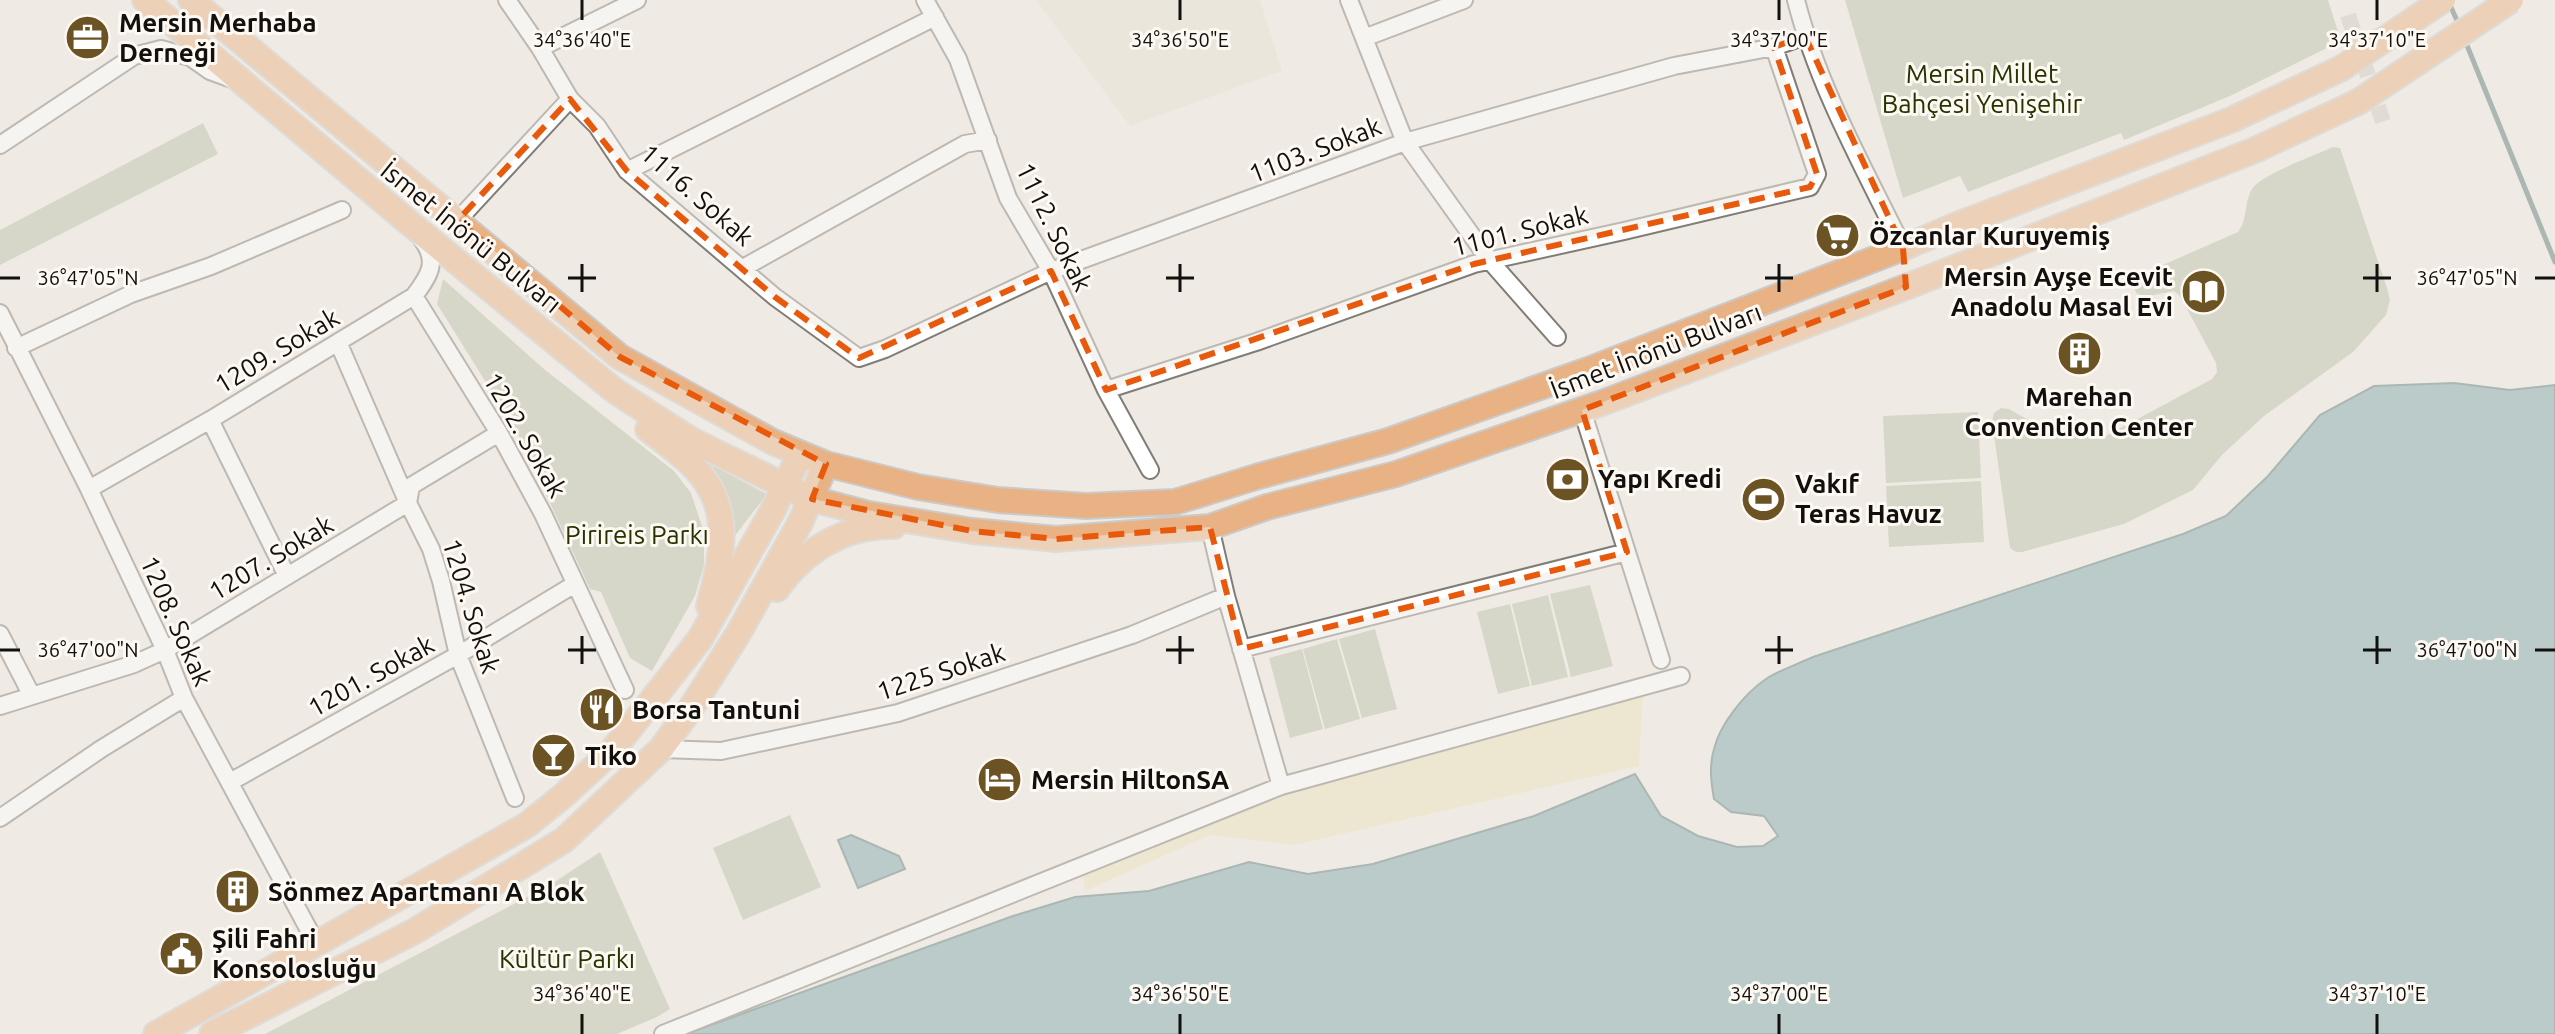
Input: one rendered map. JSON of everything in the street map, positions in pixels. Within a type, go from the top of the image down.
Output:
[{"type":"main road","points":[[129,0],[206,52]]},
{"type":"main road","name":"İsmet İnönü Bulvarı","points":[[145,0],[240,83],[615,391],[691,440],[812,499],[869,514],[972,531],[1056,539],[1210,527],[1267,507],[1396,474],[1582,410],[2255,150],[2358,102],[2511,0]]},
{"type":"main road","name":"İsmet İnönü Bulvarı","points":[[191,0],[620,357],[773,442],[826,464],[918,487],[998,500],[1086,506],[1175,502],[1403,436],[1588,370],[2231,120],[2342,68],[2443,0]]},
{"type":"main road","points":[[1903,248],[1906,287]]},
{"type":"main road","points":[[615,391],[641,423],[692,465],[710,488],[716,502],[723,546],[700,639]]},
{"type":"main road","points":[[156,1034],[527,825],[564,795],[612,751],[700,639],[800,454]]},
{"type":"main road","points":[[212,1034],[415,931],[564,840],[661,749],[689,711],[738,634],[812,499],[826,464]]},
{"type":"main road","points":[[738,634],[757,617],[799,562],[818,547],[840,536],[886,526],[972,531]]},
{"type":"street","name":"1116. Sokak","points":[[507,0],[570,99],[597,126],[627,171],[775,297],[859,358]]},
{"type":"street","points":[[540,48],[637,0]]},
{"type":"street","name":"1112. Sokak","points":[[925,0],[958,59],[1008,198],[1051,271],[1106,390],[1150,470]]},
{"type":"street","points":[[1349,0],[1405,142],[1490,261],[1557,337]]},
{"type":"street","points":[[1364,38],[1464,0]]},
{"type":"street","points":[[1796,0],[1805,36],[1830,97],[1903,248]]},
{"type":"street","points":[[627,171],[935,17]]},
{"type":"street","name":"1103. Sokak","points":[[859,358],[885,349],[1051,271],[1405,142],[1674,66],[1774,47],[1805,36]]},
{"type":"street","name":"1101. Sokak","points":[[1106,390],[1256,342],[1474,264],[1810,187],[1817,174],[1774,47]]},
{"type":"street","points":[[0,145],[134,56],[161,49],[190,57],[210,71],[240,83]]},
{"type":"street","points":[[458,220],[570,99]]},
{"type":"street","points":[[743,268],[965,144],[988,140]]},
{"type":"street","points":[[16,348],[131,294],[211,266],[342,210]]},
{"type":"street","points":[[407,221],[428,247],[432,261],[429,278],[414,296]]},
{"type":"street","name":"1209. Sokak","points":[[89,489],[210,420],[414,296]]},
{"type":"street","name":"1202. Sokak","points":[[414,296],[499,433],[543,514],[625,690]]},
{"type":"street","name":"1208. Sokak","points":[[0,313],[89,489],[165,650],[184,698],[317,945]]},
{"type":"street","name":"1204. Sokak","points":[[338,342],[434,559],[458,655],[515,798]]},
{"type":"street","points":[[1582,410],[1661,660]]},
{"type":"street","points":[[210,420],[287,576]]},
{"type":"street","name":"1207. Sokak","points":[[0,706],[134,664],[165,650],[408,503],[411,486],[499,433]]},
{"type":"street","points":[[1210,527],[1226,596],[1281,786]]},
{"type":"street","points":[[1241,649],[1627,552]]},
{"type":"street","name":"1201. Sokak","points":[[230,782],[458,655],[575,584]]},
{"type":"street","name":"1225 Sokak","points":[[661,749],[721,751],[898,713],[1132,635],[1226,596]]},
{"type":"street","points":[[0,634],[31,694]]},
{"type":"street","points":[[663,1034],[1281,786],[1681,676]]},
{"type":"street","points":[[0,818],[101,749],[184,698]]},
{"type":"highlighted area","points":[[1805,36],[1903,248],[1906,287],[1582,410],[1627,552],[1241,649],[1210,527],[1056,539],[972,531],[812,499],[826,464],[620,357],[458,220],[570,99],[627,171],[775,297],[859,358],[1051,271],[1106,390],[1474,264],[1810,187],[1817,174],[1774,47]]},
{"type":"shaded area","points":[[1036,0],[1260,0],[1282,71],[1130,126]]},
{"type":"green space","name":"Mersin Millet Bahçesi Yenişehir","points":[[1845,0],[2328,0],[2341,41],[2230,96],[2124,140],[2121,133],[1968,192],[1960,176],[1903,198]]},
{"type":"green space","points":[[203,123],[218,154],[0,265],[0,230]]},
{"type":"green space","points":[[2333,147],[2340,148],[2387,288],[2390,300],[2386,315],[2353,352],[2264,416],[2222,455],[2193,490],[2124,524],[2022,552],[2010,548],[1992,421],[1994,413],[2001,408],[2009,409],[2039,426],[2104,437],[2212,379],[2217,372],[2216,363],[2180,296],[2174,291],[2144,297],[2136,293],[2133,282],[2140,275],[2238,232],[2250,194],[2257,184]]},
{"type":"green space","name":"Pirireis Parkı","points":[[443,279],[544,369],[674,471],[691,493],[704,532],[704,565],[695,596],[652,671],[630,658],[601,592],[590,589],[517,432],[437,304]]},
{"type":"green space","points":[[1978,412],[1981,478],[1886,483],[1883,416]]},
{"type":"green space","points":[[700,459],[767,494],[727,546]]},
{"type":"green space","points":[[1981,481],[1984,542],[1889,547],[1886,486]]},
{"type":"green space","points":[[1590,585],[1613,666],[1571,677],[1550,594]]},
{"type":"green space","points":[[1548,595],[1568,677],[1532,686],[1512,604]]},
{"type":"green space","points":[[1510,604],[1530,686],[1498,694],[1477,612]]},
{"type":"green space","points":[[1375,629],[1397,709],[1362,718],[1339,639]]},
{"type":"green space","points":[[1337,639],[1360,719],[1325,729],[1303,649]]},
{"type":"green space","points":[[1302,649],[1323,729],[1290,738],[1269,658]]},
{"type":"green space","points":[[790,815],[821,887],[743,920],[713,848]]},
{"type":"green space","name":"Kültür Parkı","points":[[600,852],[670,1009],[657,1017],[617,1034],[265,1034],[550,885]]},
{"type":"sand","points":[[1643,696],[1639,766],[1294,845],[1210,835],[1085,891],[1082,870],[1291,787]]},
{"type":"water","points":[[2454,383],[2510,390],[2555,385],[2555,1034],[686,1034],[1013,916],[1075,897],[1149,891],[1249,862],[1308,874],[1373,864],[1534,816],[1635,774],[1661,816],[1698,836],[1737,847],[1763,846],[1778,836],[1764,816],[1731,812],[1714,799],[1711,768],[1717,739],[1728,720],[1742,701],[1766,679],[1813,657],[2183,534],[2226,516],[2268,476],[2320,415],[2374,386]]},
{"type":"water","points":[[851,835],[899,856],[905,869],[858,888],[838,840]]},
{"type":"waterway","points":[[2450,5],[2459,25]]},
{"type":"waterway","points":[[2464,38],[2555,262]]},
{"type":"tunnel","points":[[2348,15],[2384,125]]},
{"type":"place","name":"Mersin Merhaba Derneği","points":[[88,38]]},
{"type":"place","name":"Özcanlar Kuruyemiş","points":[[1838,236]]},
{"type":"place","name":"Mersin Ayşe Ecevit Anadolu Masal Evi","points":[[2204,292]]},
{"type":"place","name":"Marehan Convention Center","points":[[2079,354]]},
{"type":"place","name":"Yapı Kredi","points":[[1567,479]]},
{"type":"place","name":"Vakıf Teras Havuz","points":[[1764,499]]},
{"type":"place","name":"Borsa Tantuni","points":[[601,710]]},
{"type":"place","name":"Тiko","points":[[554,756]]},
{"type":"place","name":"Mersin HiltonSA","points":[[1000,780]]},
{"type":"place","name":"Sönmez Apartmanı A Blok","points":[[237,892]]},
{"type":"place","name":"Şili Fahri Konsolosluğu","points":[[181,954]]}]
